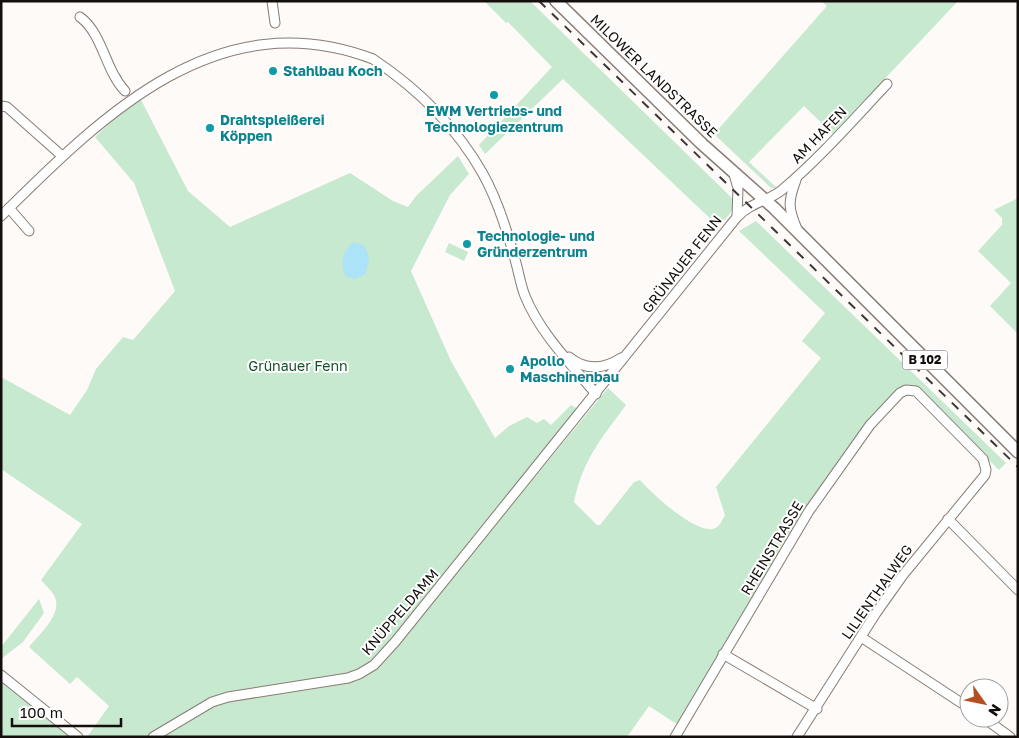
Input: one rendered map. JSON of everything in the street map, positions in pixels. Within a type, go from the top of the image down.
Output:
[{"type":"main road","name":"MILOWER LANDSTRASSE","points":[[556,1],[702,144],[764,199],[1018,452]]},
{"type":"street","points":[[272,1],[275,23]]},
{"type":"street","points":[[1,216],[129,87],[110,70],[91,29],[80,17]]},
{"type":"street","name":"GRÜNAUER FENN","points":[[347,42],[383,66],[418,95],[445,120],[463,141],[490,188],[508,237],[525,298],[536,319],[596,394],[737,217],[749,205],[764,199]]},
{"type":"street","name":"AM HAFEN","points":[[764,199],[779,192],[796,178],[887,84]]},
{"type":"street","points":[[1,106],[7,107],[61,155]]},
{"type":"street","points":[[733,171],[738,188],[737,217]]},
{"type":"street","name":"MILOWER LANDSTRASSE","points":[[796,178],[788,199],[790,214],[799,234]]},
{"type":"street","points":[[9,208],[29,230]]},
{"type":"street","name":"GRÜNAUER FENN","points":[[559,349],[574,361],[595,368],[609,365],[628,354]]},
{"type":"street","name":"RHEINSTRASSE","points":[[675,737],[810,511],[870,425],[900,393],[911,390],[916,392],[983,459],[986,470]]},
{"type":"street","name":"KNÜPPELDAMM","points":[[153,737],[212,702],[228,697],[348,678],[374,665],[395,642],[596,394]]},
{"type":"street","name":"LILIENTHALWEG","points":[[797,737],[817,709],[861,637],[903,576],[948,519],[983,480],[986,470]]},
{"type":"street","points":[[948,519],[1018,590]]},
{"type":"street","points":[[861,637],[959,701]]},
{"type":"street","points":[[723,654],[817,709]]},
{"type":"street","points":[[1,675],[78,737]]},
{"type":"street","points":[[998,728],[1010,737]]},
{"type":"green space","points":[[484,1],[530,1],[734,200],[733,208],[727,218],[717,225],[563,79],[485,154],[479,145],[552,67],[508,22],[506,23]]},
{"type":"green space","points":[[821,1],[958,1],[833,134],[804,106],[749,162],[777,188],[771,188],[714,134],[827,6]]},
{"type":"green space","name":"Grünauer Fenn","points":[[139,96],[188,191],[230,227],[350,173],[393,201],[408,207],[416,196],[458,156],[469,174],[450,195],[411,271],[451,361],[495,438],[509,426],[527,417],[537,423],[544,419],[551,425],[571,405],[578,409],[394,638],[371,663],[359,671],[210,699],[147,737],[87,737],[109,706],[77,677],[70,684],[29,647],[49,623],[56,609],[54,595],[41,580],[82,524],[1,469],[1,377],[70,415],[87,390],[96,369],[123,337],[133,340],[175,291],[134,183],[95,137]]},
{"type":"green space","points":[[1018,198],[1018,334],[990,306],[1011,283],[978,251],[1002,225],[1002,218],[994,210]]},
{"type":"green space","points":[[756,221],[1006,463],[999,470],[918,391],[905,387],[809,508],[724,644],[678,725],[649,706],[627,737],[160,737],[223,701],[347,681],[397,645],[608,388],[626,405],[601,439],[588,461],[582,473],[574,502],[597,525],[600,525],[634,482],[640,480],[664,503],[685,519],[705,529],[717,527],[725,515],[716,487],[821,358],[802,341],[825,313],[739,231]]},
{"type":"green space","points":[[449,243],[468,252],[464,261],[445,252]]},
{"type":"green space","points":[[39,599],[44,613],[23,642],[1,659],[1,647]]},
{"type":"green space","points":[[1,680],[72,737],[1,737]]},
{"type":"water","points":[[354,242],[365,246],[369,258],[366,274],[355,279],[346,276],[343,267],[343,257],[347,249]]},
{"type":"railway","points":[[539,1],[1018,467]]},
{"type":"place","name":"Stahlbau Koch","points":[[273,71]]},
{"type":"place","name":"EWM Vertriebs- und Technologiezentrum","points":[[494,95]]},
{"type":"place","name":"Drahtspleißerei Köppen","points":[[210,128]]},
{"type":"place","name":"Technologie- und Gründerzentrum","points":[[467,244]]},
{"type":"place","name":"Apollo Maschinenbau","points":[[510,369]]}]
